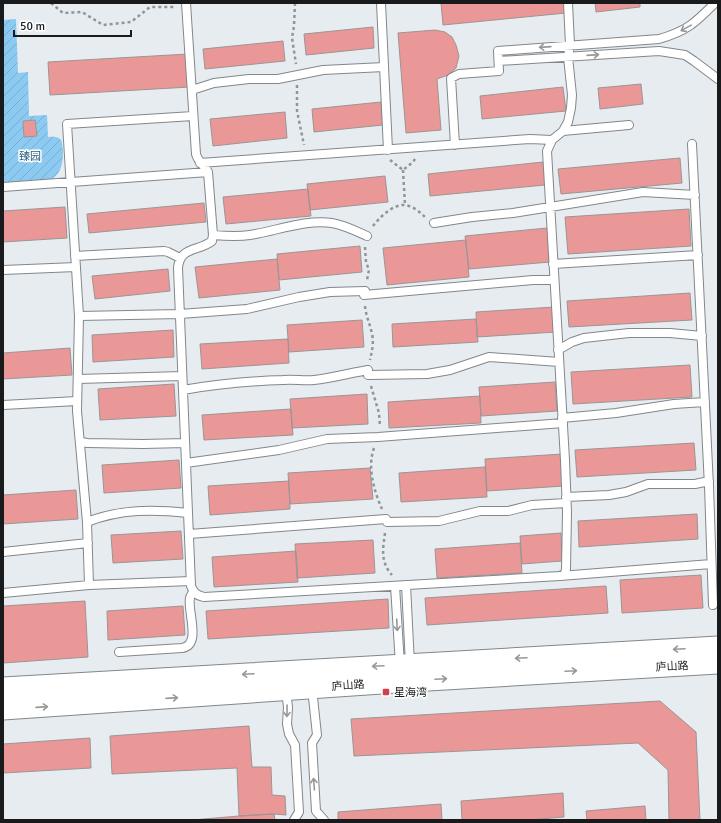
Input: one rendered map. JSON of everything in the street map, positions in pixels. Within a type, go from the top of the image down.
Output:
[{"type":"street","name":"庐山路","points":[[3,709],[286,681],[406,673],[718,647]]},
{"type":"street","name":"庐山路","points":[[406,673],[718,663]]},
{"type":"street","name":"庐山路","points":[[3,688],[286,681]]},
{"type":"lane","points":[[381,3],[388,150]]},
{"type":"lane","points":[[560,576],[565,574],[566,569],[566,500],[547,151],[552,140],[563,131],[568,122],[571,108],[572,95],[568,57],[570,45],[568,3]]},
{"type":"lane","points":[[455,145],[451,78],[459,74],[499,71],[498,51],[659,39],[673,35],[688,28],[715,3]]},
{"type":"lane","points":[[119,652],[182,648],[190,644],[192,636],[190,598],[193,592],[191,581],[178,268],[180,258],[187,251],[208,244],[212,240],[213,236],[208,172],[200,163],[196,154],[186,5]]},
{"type":"lane","points":[[498,61],[659,51],[685,55],[718,79]]},
{"type":"lane","points":[[192,90],[220,82],[249,79],[278,79],[323,70],[384,67]]},
{"type":"lane","points":[[88,586],[87,522],[77,400],[79,316],[67,124],[193,116]]},
{"type":"lane","points":[[563,131],[629,125]]},
{"type":"lane","points":[[200,163],[530,139],[552,140]]},
{"type":"lane","points":[[692,144],[709,481],[713,605]]},
{"type":"lane","points":[[3,187],[208,172]]},
{"type":"lane","points":[[434,223],[513,213],[642,192],[694,195]]},
{"type":"lane","points":[[213,236],[234,237],[250,235],[313,223],[332,223],[367,236]]},
{"type":"lane","points":[[75,256],[164,251],[180,258]]},
{"type":"lane","points":[[554,264],[698,255]]},
{"type":"lane","points":[[3,270],[76,267]]},
{"type":"lane","points":[[79,316],[180,314],[247,309],[299,297],[330,292],[364,293],[533,280],[554,280]]},
{"type":"lane","points":[[558,350],[572,342],[584,338],[629,333],[670,333],[702,336]]},
{"type":"lane","points":[[183,390],[243,381],[288,379],[305,381],[368,373],[427,374],[450,370],[489,357],[559,362]]},
{"type":"lane","points":[[78,379],[182,376]]},
{"type":"lane","points":[[3,404],[77,400]]},
{"type":"lane","points":[[186,463],[279,450],[327,439],[378,437],[562,420],[674,404],[705,402]]},
{"type":"lane","points":[[80,442],[143,444],[185,443]]},
{"type":"lane","points":[[189,534],[387,521],[439,521],[480,511],[508,511],[532,505],[609,496],[648,484],[695,484],[709,481]]},
{"type":"lane","points":[[87,522],[98,518],[148,510],[188,513]]},
{"type":"lane","points":[[3,552],[88,543]]},
{"type":"lane","points":[[193,592],[204,597],[560,576],[711,564]]},
{"type":"lane","points":[[3,593],[88,586],[191,581]]},
{"type":"lane","points":[[406,585],[406,673]]},
{"type":"lane","points":[[395,586],[406,673]]},
{"type":"lane","points":[[311,679],[313,707],[317,721],[317,735],[312,743],[316,812],[324,820]]},
{"type":"lane","points":[[286,681],[288,707],[287,724],[289,734],[295,745],[299,812],[294,820]]},
{"type":"path","points":[[51,3],[63,13],[82,12],[104,25],[131,22],[150,7],[186,5]]},
{"type":"path","points":[[403,170],[405,205]]},
{"type":"green space","name":"臻园","points":[[16,19],[18,73],[28,72],[29,116],[47,115],[48,137],[57,137],[62,143],[63,154],[61,167],[54,177],[46,181],[3,183],[3,20]]},
{"type":"building","points":[[441,3],[565,3],[566,13],[443,25]]},
{"type":"building","points":[[595,3],[640,3],[640,7],[596,12]]},
{"type":"building","points":[[373,27],[374,48],[306,55],[304,34]]},
{"type":"building","points":[[435,30],[445,32],[452,37],[459,56],[456,68],[448,75],[437,79],[441,130],[406,133],[398,33]]},
{"type":"building","points":[[283,41],[285,61],[205,69],[203,49]]},
{"type":"building","points":[[188,54],[190,87],[50,95],[48,62]]},
{"type":"building","points":[[641,84],[643,104],[600,109],[598,88]]},
{"type":"building","points":[[563,87],[566,111],[482,119],[480,96]]},
{"type":"building","points":[[381,102],[383,125],[314,132],[312,109]]},
{"type":"building","points":[[285,112],[287,138],[213,146],[210,119]]},
{"type":"building","points":[[35,120],[37,136],[24,137],[23,121]]},
{"type":"building","points":[[680,158],[682,183],[561,194],[558,169]]},
{"type":"building","points":[[543,162],[545,185],[430,196],[428,174]]},
{"type":"building","points":[[385,176],[388,202],[310,210],[307,184]]},
{"type":"building","points":[[308,189],[311,216],[226,224],[223,197]]},
{"type":"building","points":[[204,203],[206,222],[89,233],[87,214]]},
{"type":"building","points":[[65,207],[67,238],[3,242],[3,211]]},
{"type":"building","points":[[689,209],[691,246],[568,254],[565,217]]},
{"type":"building","points":[[547,228],[550,262],[469,269],[465,236]]},
{"type":"building","points":[[466,240],[469,277],[387,285],[383,248]]},
{"type":"building","points":[[360,246],[362,272],[279,280],[277,254]]},
{"type":"building","points":[[277,259],[280,290],[199,298],[195,267]]},
{"type":"building","points":[[168,269],[170,291],[95,299],[92,276]]},
{"type":"building","points":[[690,293],[692,320],[569,327],[567,301]]},
{"type":"building","points":[[554,307],[556,332],[477,337],[476,312]]},
{"type":"building","points":[[476,319],[478,342],[393,347],[392,324]]},
{"type":"building","points":[[362,320],[364,347],[289,352],[287,325]]},
{"type":"building","points":[[173,330],[174,357],[93,362],[92,335]]},
{"type":"building","points":[[288,339],[289,363],[202,369],[200,344]]},
{"type":"building","points":[[70,348],[72,375],[3,379],[3,353]]},
{"type":"building","points":[[690,365],[692,397],[573,404],[571,372]]},
{"type":"building","points":[[555,382],[557,411],[481,416],[479,387]]},
{"type":"building","points":[[174,384],[176,416],[100,420],[98,389]]},
{"type":"building","points":[[367,394],[368,424],[292,428],[290,399]]},
{"type":"building","points":[[480,396],[481,423],[389,428],[388,402]]},
{"type":"building","points":[[291,409],[293,435],[204,440],[202,415]]},
{"type":"building","points":[[694,443],[696,470],[577,477],[575,450]]},
{"type":"building","points":[[562,454],[564,486],[487,491],[485,459]]},
{"type":"building","points":[[179,460],[181,488],[104,493],[102,465]]},
{"type":"building","points":[[485,467],[487,497],[401,502],[399,473]]},
{"type":"building","points":[[370,468],[373,499],[290,504],[288,473]]},
{"type":"building","points":[[289,481],[290,509],[210,515],[208,486]]},
{"type":"building","points":[[76,490],[78,519],[3,524],[3,495]]},
{"type":"building","points":[[697,514],[698,539],[579,547],[578,521]]},
{"type":"building","points":[[181,531],[183,559],[113,563],[111,535]]},
{"type":"building","points":[[561,533],[562,561],[522,564],[520,536]]},
{"type":"building","points":[[373,540],[375,573],[297,578],[295,544]]},
{"type":"building","points":[[520,543],[522,573],[437,578],[435,549]]},
{"type":"building","points":[[296,551],[298,582],[214,587],[212,557]]},
{"type":"building","points":[[701,575],[703,608],[622,613],[620,580]]},
{"type":"building","points":[[606,586],[608,613],[427,625],[425,598]]},
{"type":"building","points":[[388,599],[389,628],[208,639],[206,611]]},
{"type":"building","points":[[85,601],[88,657],[3,663],[3,606]]},
{"type":"building","points":[[183,606],[185,635],[108,640],[107,611]]},
{"type":"building","points":[[660,701],[696,732],[700,820],[669,820],[668,770],[638,743],[354,756],[351,719]]},
{"type":"building","points":[[249,726],[252,767],[271,767],[272,795],[285,796],[286,815],[274,814],[239,816],[237,768],[112,774],[110,736]]},
{"type":"building","points":[[90,738],[91,768],[3,773],[3,744]]},
{"type":"building","points":[[563,793],[564,817],[528,820],[462,820],[461,801]]},
{"type":"building","points":[[441,804],[442,820],[338,820],[338,812]]},
{"type":"building","points":[[645,806],[646,820],[587,820],[586,811]]},
{"type":"building","points":[[274,814],[275,820],[192,820],[239,816]]},
{"type":"place","name":"星海湾","points":[[386,692]]}]
